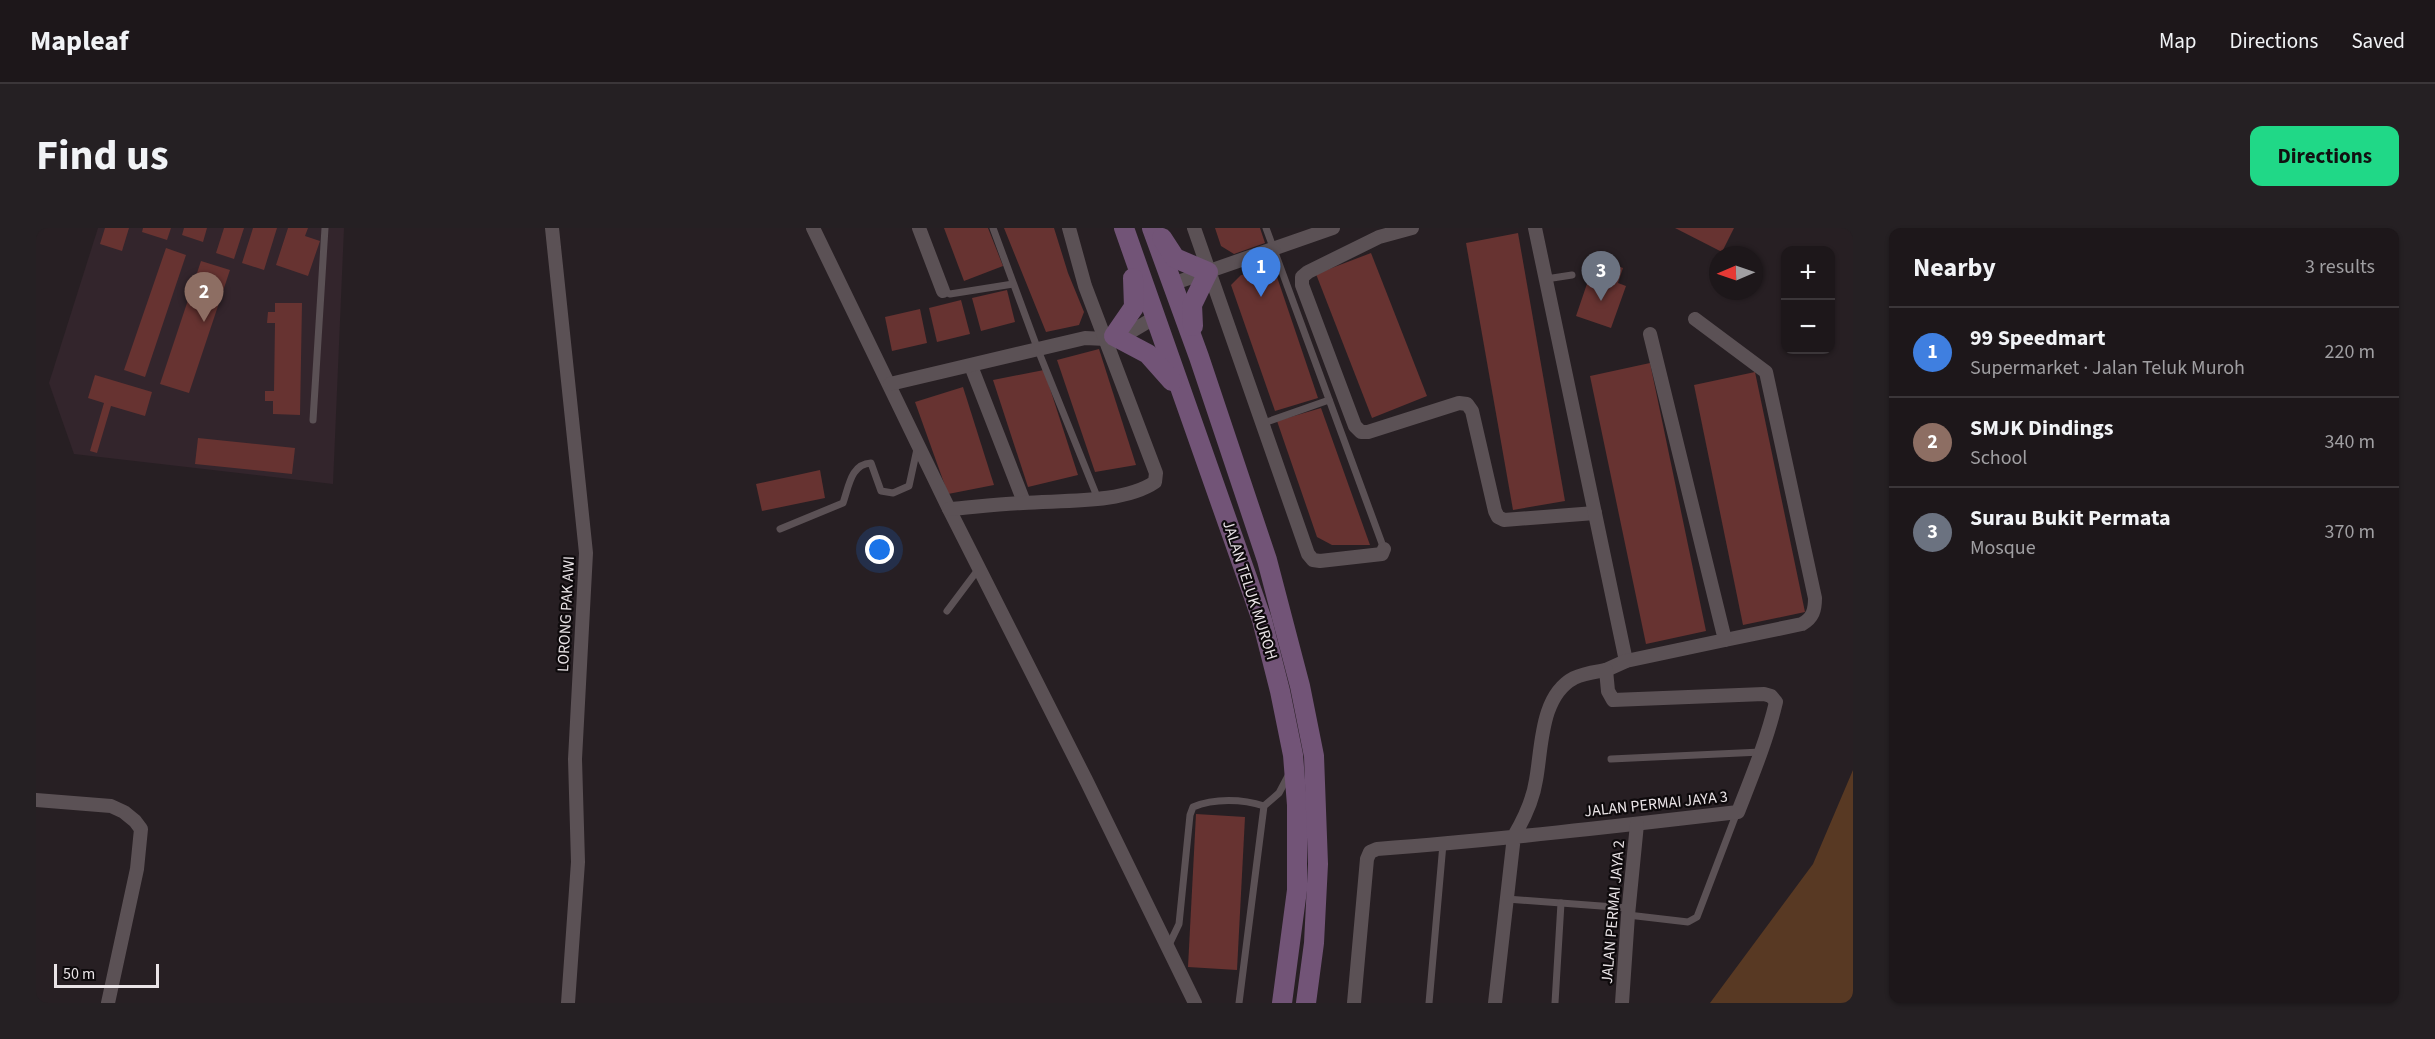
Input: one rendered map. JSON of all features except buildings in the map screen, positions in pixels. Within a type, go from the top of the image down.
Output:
[{"type":"main road","name":"JALAN TELUK MUROH","points":[[1124,228],[1136,268],[1262,620],[1280,691],[1293,755],[1297,805],[1297,890],[1282,1003]]},
{"type":"main road","points":[[1154,228],[1175,258],[1208,272],[1192,305],[1191,313],[1198,357]]},
{"type":"main road","name":"JALAN TELUK MUROH","points":[[1154,228],[1273,581],[1300,686],[1314,756],[1318,864],[1314,943],[1306,1003]]},
{"type":"main road","points":[[1130,248],[1135,293],[1134,307],[1110,338],[1148,354],[1160,365],[1183,395]]},
{"type":"main road","points":[[1136,268],[1150,278],[1172,284],[1154,318],[1178,322],[1189,330]]},
{"type":"street","name":"LORONG PAK AWI","points":[[552,228],[586,553],[575,759],[578,862],[568,1003]]},
{"type":"street","points":[[813,228],[949,509],[980,567],[1195,1003]]},
{"type":"street","points":[[919,228],[943,291]]},
{"type":"street","points":[[949,509],[1024,502],[1098,499],[1145,489],[1155,482],[1156,473],[1110,338],[1085,286],[1069,228]]},
{"type":"street","points":[[1194,228],[1308,554],[1313,560],[1320,561],[1382,554],[1384,549]]},
{"type":"street","points":[[1172,284],[1333,228]]},
{"type":"street","points":[[1412,228],[1379,237],[1302,277],[1302,285],[1355,426],[1361,432],[1368,432],[1459,403],[1467,404],[1472,411],[1498,517],[1504,519],[1595,513]]},
{"type":"street","points":[[1535,228],[1626,661]]},
{"type":"street","points":[[890,384],[1085,338],[1110,338],[1132,331],[1154,318]]},
{"type":"street","points":[[1495,1003],[1514,836],[1525,817],[1536,782],[1542,725],[1554,699],[1573,678],[1606,670],[1626,661],[1802,624],[1809,620],[1815,609],[1815,598],[1766,372],[1695,319]]},
{"type":"street","points":[[1650,334],[1725,640]]},
{"type":"street","points":[[971,366],[1024,502]]},
{"type":"street","name":"JALAN PERMAI JAYA 3","points":[[1354,1003],[1367,859],[1370,852],[1377,849],[1738,812],[1761,752],[1776,702],[1771,696],[1764,694],[1613,700],[1608,691],[1606,670]]},
{"type":"street","points":[[36,800],[111,807],[124,812],[141,829],[137,869],[108,1003]]},
{"type":"street","name":"JALAN PERMAI JAYA 2","points":[[1622,1003],[1637,824]]},
{"type":"lane","points":[[313,420],[325,228]]},
{"type":"lane","points":[[993,228],[1038,350],[1098,499]]},
{"type":"lane","points":[[1266,228],[1384,549]]},
{"type":"lane","points":[[1546,279],[1572,275]]},
{"type":"lane","points":[[943,291],[950,294],[1013,284]]},
{"type":"lane","points":[[1261,424],[1329,400]]},
{"type":"lane","points":[[780,529],[843,502],[856,467],[863,463],[871,463],[881,491],[893,493],[909,486],[918,444]]},
{"type":"lane","points":[[947,611],[980,567]]},
{"type":"lane","points":[[1611,759],[1761,752]]},
{"type":"lane","points":[[1239,1003],[1264,806],[1279,793],[1285,784],[1293,755]]},
{"type":"lane","points":[[1168,948],[1179,924],[1190,815],[1193,807],[1200,804],[1246,800],[1264,806]]},
{"type":"lane","points":[[1507,899],[1628,911],[1688,922],[1697,917],[1738,812]]},
{"type":"lane","points":[[1430,1003],[1443,844]]},
{"type":"lane","points":[[1555,1003],[1561,903]]},
{"type":"shaded area","points":[[98,228],[344,228],[333,484],[74,454],[49,383]]},
{"type":"shaded area","points":[[1853,770],[1853,1003],[1710,1003],[1813,864]]},
{"type":"place","name":"99 Speedmart","points":[[1261,297]]},
{"type":"place","name":"Surau Bukit Permata","points":[[1601,301]]},
{"type":"place","name":"SMJK Dindings","points":[[204,322]]}]
